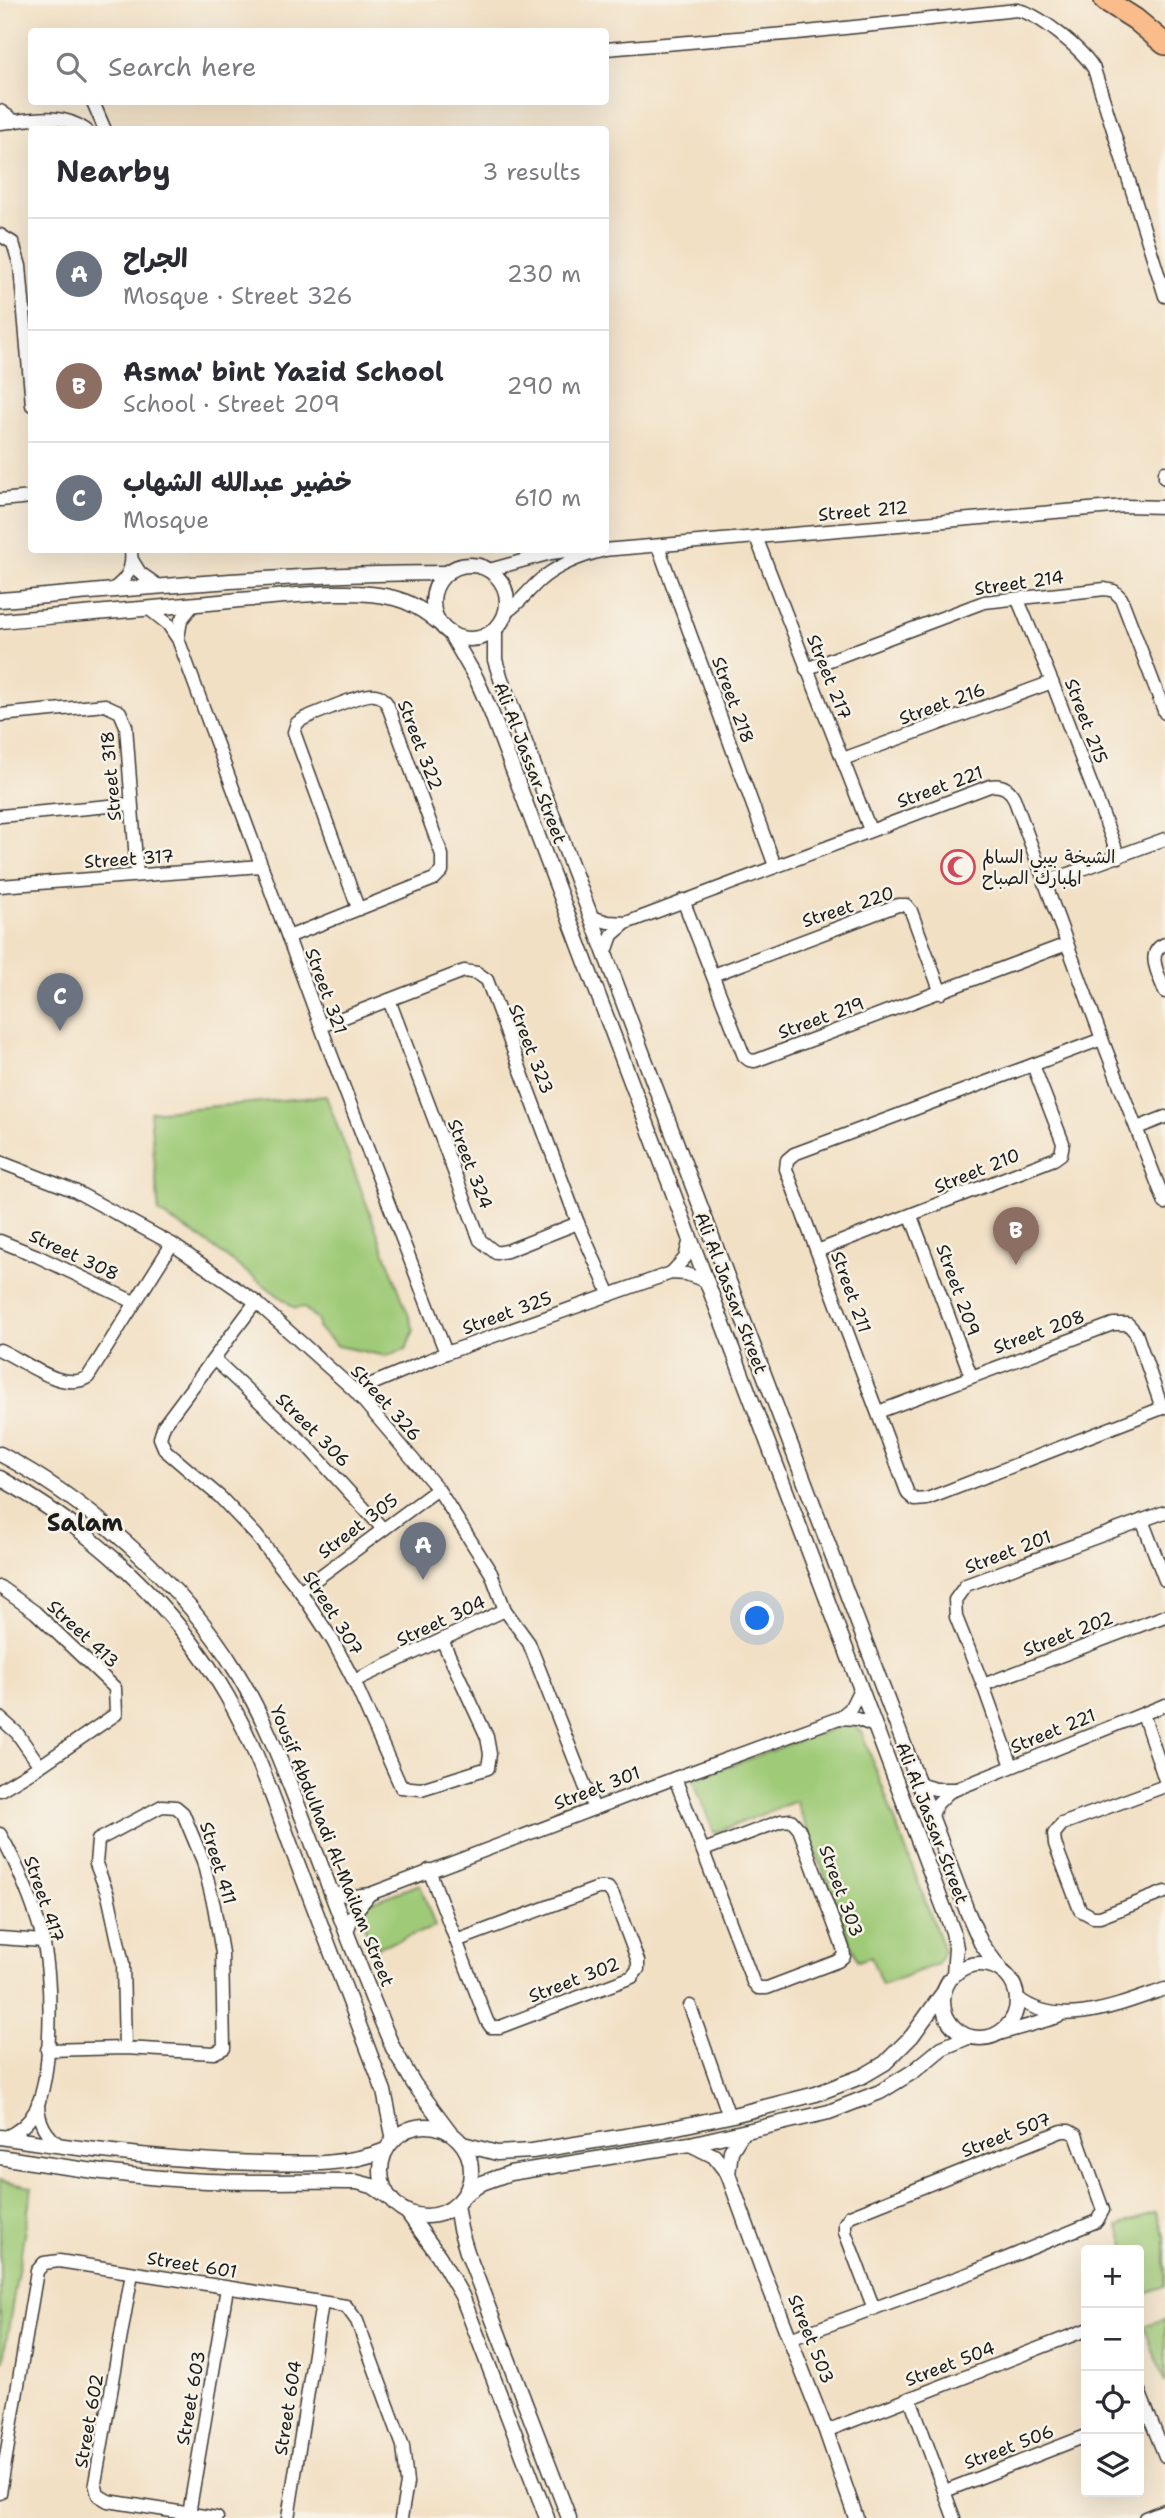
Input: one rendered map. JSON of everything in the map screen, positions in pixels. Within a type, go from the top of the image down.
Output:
[{"type":"highway","points":[[1105,0],[1135,19],[1165,44]]},
{"type":"street","points":[[609,48],[797,33],[1017,10],[1032,14],[1081,52],[1094,69],[1165,296]]},
{"type":"street","points":[[94,105],[103,126]]},
{"type":"street","points":[[0,111],[6,122],[64,118],[79,126]]},
{"type":"street","points":[[36,119],[64,126]]},
{"type":"street","points":[[0,234],[13,243],[20,266],[28,359]]},
{"type":"street","points":[[1165,472],[1165,478]]},
{"type":"street","points":[[0,500],[28,497]]},
{"type":"street","name":"Street 212","points":[[609,550],[1125,506],[1165,500]]},
{"type":"street","name":"Street 212","points":[[1125,506],[1165,507]]},
{"type":"street","name":"Street 217","points":[[756,537],[870,831]]},
{"type":"street","name":"Street 218","points":[[658,546],[775,866]]},
{"type":"street","points":[[489,570],[551,553]]},
{"type":"street","name":"Street 212","points":[[506,612],[556,569],[596,553]]},
{"type":"street","points":[[132,555],[140,573],[158,585]]},
{"type":"street","points":[[113,589],[127,576],[132,555]]},
{"type":"street","points":[[467,564],[489,570],[505,588],[506,612],[495,629],[468,639],[445,628],[424,611],[404,601],[382,595],[289,596],[5,620],[5,599],[158,585],[359,573],[446,573],[467,564]]},
{"type":"street","points":[[356,594],[362,582],[359,573]]},
{"type":"street","points":[[445,628],[434,614],[434,591],[446,573]]},
{"type":"street","name":"Street 214","points":[[806,669],[984,602],[1105,589],[1114,591],[1121,598],[1165,713]]},
{"type":"street","name":"Street 215","points":[[1018,600],[1119,857]]},
{"type":"street","points":[[177,639],[181,620],[192,605]]},
{"type":"street","name":"Street 321","points":[[148,608],[162,618],[177,639],[446,1353]]},
{"type":"street","name":"Ali Al Jassar Street","points":[[445,628],[483,692],[953,1932],[957,1957],[954,1974]]},
{"type":"street","name":"Ali Al Jassar Street","points":[[495,629],[494,649],[498,670],[533,764],[973,1927],[1000,1969]]},
{"type":"street","name":"Street 216","points":[[843,759],[1052,682]]},
{"type":"street","name":"Street 322","points":[[288,937],[434,879],[443,866],[442,855],[388,706],[381,697],[374,694],[305,718],[297,723],[294,732],[358,908]]},
{"type":"street","name":"Street 318","points":[[0,715],[105,705],[120,712],[126,726],[137,876]]},
{"type":"street","points":[[513,770],[523,763],[533,764]]},
{"type":"street","name":"Street 221","points":[[626,923],[990,786],[1002,786],[1014,798],[1165,1203]]},
{"type":"street","points":[[0,816],[131,804]]},
{"type":"street","points":[[1044,883],[1165,839]]},
{"type":"street","name":"Street 317","points":[[0,886],[261,866]]},
{"type":"street","name":"Street 219","points":[[683,900],[744,1056],[755,1061],[1067,944]]},
{"type":"street","name":"Street 220","points":[[713,975],[898,905],[906,905],[911,911],[941,993]]},
{"type":"street","points":[[591,917],[626,923]]},
{"type":"street","points":[[605,955],[612,935],[626,923]]},
{"type":"street","points":[[1165,944],[1154,954],[1154,963],[1165,992]]},
{"type":"street","name":"Street 323","points":[[321,1026],[464,971],[477,973],[487,980],[578,1223],[610,1295]]},
{"type":"street","name":"Street 324","points":[[389,1000],[480,1240],[496,1253],[578,1223]]},
{"type":"street","name":"Street 211","points":[[1102,1039],[794,1154],[787,1160],[786,1169],[908,1494],[915,1500],[927,1499],[1164,1407]]},
{"type":"street","name":"Street 210","points":[[817,1251],[911,1216],[1061,1154],[1063,1143],[1033,1065]]},
{"type":"street","points":[[644,1117],[654,1117],[664,1110]]},
{"type":"street","points":[[1137,1128],[1165,1117]]},
{"type":"street","points":[[651,1135],[660,1129],[671,1129]]},
{"type":"street","name":"Street 326","points":[[0,1162],[75,1191],[172,1244],[257,1302],[355,1391],[438,1489],[491,1573],[505,1610],[529,1643],[594,1809]]},
{"type":"street","name":"Street 209","points":[[911,1216],[971,1376]]},
{"type":"street","points":[[671,1273],[685,1258],[690,1239]]},
{"type":"street","name":"Street 308","points":[[0,1241],[134,1303]]},
{"type":"street","points":[[0,1350],[59,1380],[80,1382],[88,1377],[172,1244]]},
{"type":"street","points":[[671,1273],[686,1274],[706,1281]]},
{"type":"street","name":"Street 325","points":[[355,1391],[446,1353],[671,1273]]},
{"type":"street","name":"Street 307","points":[[257,1302],[164,1425],[160,1438],[165,1450],[220,1497],[257,1535],[300,1591],[354,1681],[401,1787],[421,1789],[488,1768],[490,1754],[487,1737],[442,1640]]},
{"type":"street","name":"Street 208","points":[[878,1412],[1113,1324],[1128,1324],[1136,1333],[1164,1407]]},
{"type":"street","name":"Street 306","points":[[215,1359],[309,1447],[383,1529]]},
{"type":"street","name":"Yousif Abdulhadi Al-Mailam Street","points":[[0,1454],[60,1490],[98,1518],[134,1550],[188,1607],[236,1671],[247,1688],[288,1779],[399,2061],[450,2132]]},
{"type":"street","name":"Yousif Abdulhadi Al-Mailam Street","points":[[0,1478],[59,1515],[122,1567],[166,1612],[228,1698],[273,1798],[384,2091],[390,2145]]},
{"type":"street","name":"Street 305","points":[[300,1591],[438,1489]]},
{"type":"street","name":"Street 201","points":[[1012,1766],[956,1617],[955,1600],[966,1585],[1165,1511]]},
{"type":"street","points":[[1142,1520],[1165,1580]]},
{"type":"street","points":[[816,1572],[826,1572],[836,1566]]},
{"type":"street","name":"Street 413","points":[[0,1587],[35,1612],[115,1688],[116,1714],[0,1790]]},
{"type":"street","points":[[832,1617],[841,1610],[852,1609]]},
{"type":"street","name":"Street 304","points":[[354,1681],[505,1610]]},
{"type":"street","name":"Street 202","points":[[983,1685],[1165,1616]]},
{"type":"street","points":[[217,1681],[230,1677],[236,1671]]},
{"type":"street","points":[[228,1698],[234,1691],[247,1688]]},
{"type":"street","points":[[839,1718],[850,1709],[860,1689]]},
{"type":"street","name":"Street 221","points":[[931,1818],[940,1800],[955,1789],[1165,1705]]},
{"type":"street","points":[[1143,1714],[1165,1783],[1062,1824],[1054,1834],[1055,1844],[1080,1910],[1093,1917],[1100,1917],[1165,1892]]},
{"type":"street","points":[[0,1718],[17,1733],[40,1766]]},
{"type":"street","points":[[839,1718],[857,1719],[874,1726]]},
{"type":"street","name":"Street 301","points":[[332,1893],[355,1896],[370,1894],[839,1718]]},
{"type":"street","name":"Street 303","points":[[674,1778],[753,1982],[758,1988],[766,1988],[838,1961],[844,1956],[799,1829],[791,1820],[781,1821],[704,1850]]},
{"type":"street","name":"Street 221","points":[[918,1784],[935,1789],[955,1789]]},
{"type":"street","name":"Street 411","points":[[47,2050],[125,2048],[215,2053],[225,2048],[222,1954],[215,1906],[203,1861],[183,1813],[176,1807],[162,1806],[98,1840],[96,1849],[96,1864],[108,1895],[123,1964],[125,2048]]},
{"type":"street","name":"Street 417","points":[[0,1834],[19,1872],[43,1941],[49,1996],[47,2050],[38,2103],[43,2126],[50,2137],[61,2146]]},
{"type":"street","name":"Street 302","points":[[429,1870],[486,2021],[491,2027],[500,2027],[632,1977],[638,1969],[634,1950],[608,1888],[598,1888],[456,1941]]},
{"type":"street","points":[[347,1932],[353,1915],[370,1894]]},
{"type":"street","points":[[0,1938],[43,1941]]},
{"type":"street","points":[[463,2144],[485,2151],[511,2153],[596,2141],[729,2116],[816,2094],[876,2069],[897,2052],[912,2036],[954,1974],[964,1967],[976,1964],[1000,1969],[1013,1984],[1018,1998],[1013,2019],[999,2034]]},
{"type":"street","points":[[943,1993],[945,2015],[958,2032],[968,2037],[989,2038],[1165,1989]]},
{"type":"street","points":[[1018,1998],[1039,2010],[1072,2013]]},
{"type":"street","points":[[690,2006],[729,2116]]},
{"type":"street","points":[[407,2212],[438,2215],[489,2180],[510,2173],[690,2144],[830,2112],[862,2101],[897,2082],[942,2048],[968,2037]]},
{"type":"street","name":"Street 417","points":[[1,2138],[25,2124],[38,2103]]},
{"type":"street","points":[[1,2138],[228,2162],[313,2164],[360,2159],[390,2145],[408,2130],[425,2126],[450,2132],[463,2144],[471,2160],[471,2178],[461,2199],[463,2241],[569,2518]]},
{"type":"street","name":"Street 507","points":[[790,2339],[874,2309],[1093,2224],[1101,2218],[1103,2210],[1076,2135],[1062,2131],[849,2216],[845,2232],[874,2309]]},
{"type":"street","points":[[728,2174],[732,2151],[742,2133]]},
{"type":"street","name":"Street 503","points":[[690,2144],[714,2156],[728,2174],[826,2431],[856,2518]]},
{"type":"street","points":[[390,2145],[381,2169],[385,2189],[390,2198]]},
{"type":"street","points":[[0,2157],[167,2178],[253,2182],[357,2182],[372,2186],[407,2212],[454,2280],[484,2350],[547,2518]]},
{"type":"street","name":"Street 601","points":[[0,2493],[37,2271],[44,2263],[59,2261],[346,2306],[357,2321],[403,2445],[407,2483],[401,2518]]},
{"type":"street","name":"Street 602","points":[[132,2273],[95,2483],[98,2495],[108,2501],[218,2518]]},
{"type":"street","name":"Street 603","points":[[190,2514],[227,2288]]},
{"type":"street","name":"Street 604","points":[[288,2518],[322,2302]]},
{"type":"street","name":"Street 504","points":[[826,2431],[1081,2332]]},
{"type":"street","points":[[484,2350],[503,2343]]},
{"type":"street","points":[[910,2398],[954,2518]]},
{"type":"street","points":[[1144,2416],[1165,2456]]},
{"type":"street","name":"Street 506","points":[[945,2491],[1081,2438]]},
{"type":"street","points":[[1145,2518],[1165,2510]]},
{"type":"green space","points":[[326,1096],[414,1330],[406,1349],[386,1356],[338,1346],[318,1328],[318,1320],[303,1307],[295,1308],[202,1239],[159,1213],[150,1112]]},
{"type":"green space","points":[[845,1724],[854,1726],[862,1733],[944,1951],[938,1964],[882,1985],[871,1957],[858,1961],[796,1801],[714,1833],[693,1779]]},
{"type":"green space","points":[[420,1884],[435,1927],[373,1949],[361,1917],[368,1903]]},
{"type":"green space","points":[[0,2181],[32,2187],[3,2360],[0,2359]]},
{"type":"green space","points":[[1156,2212],[1165,2238],[1165,2286],[1144,2294],[1144,2245],[1125,2245],[1118,2226]]},
{"type":"green space","points":[[1165,2319],[1165,2383],[1144,2326]]},
{"type":"place","name":"الشيخة بيبي السالم المبارك الصباح","points":[[958,867]]},
{"type":"place","name":"خضير عبدالله الشهاب","points":[[60,1031]]},
{"type":"place","name":"Asma' bint Yazid School","points":[[1016,1265]]},
{"type":"place","name":"الجراح","points":[[423,1580]]},
{"type":"district","name":"Salam","points":[[85,1523]]}]
